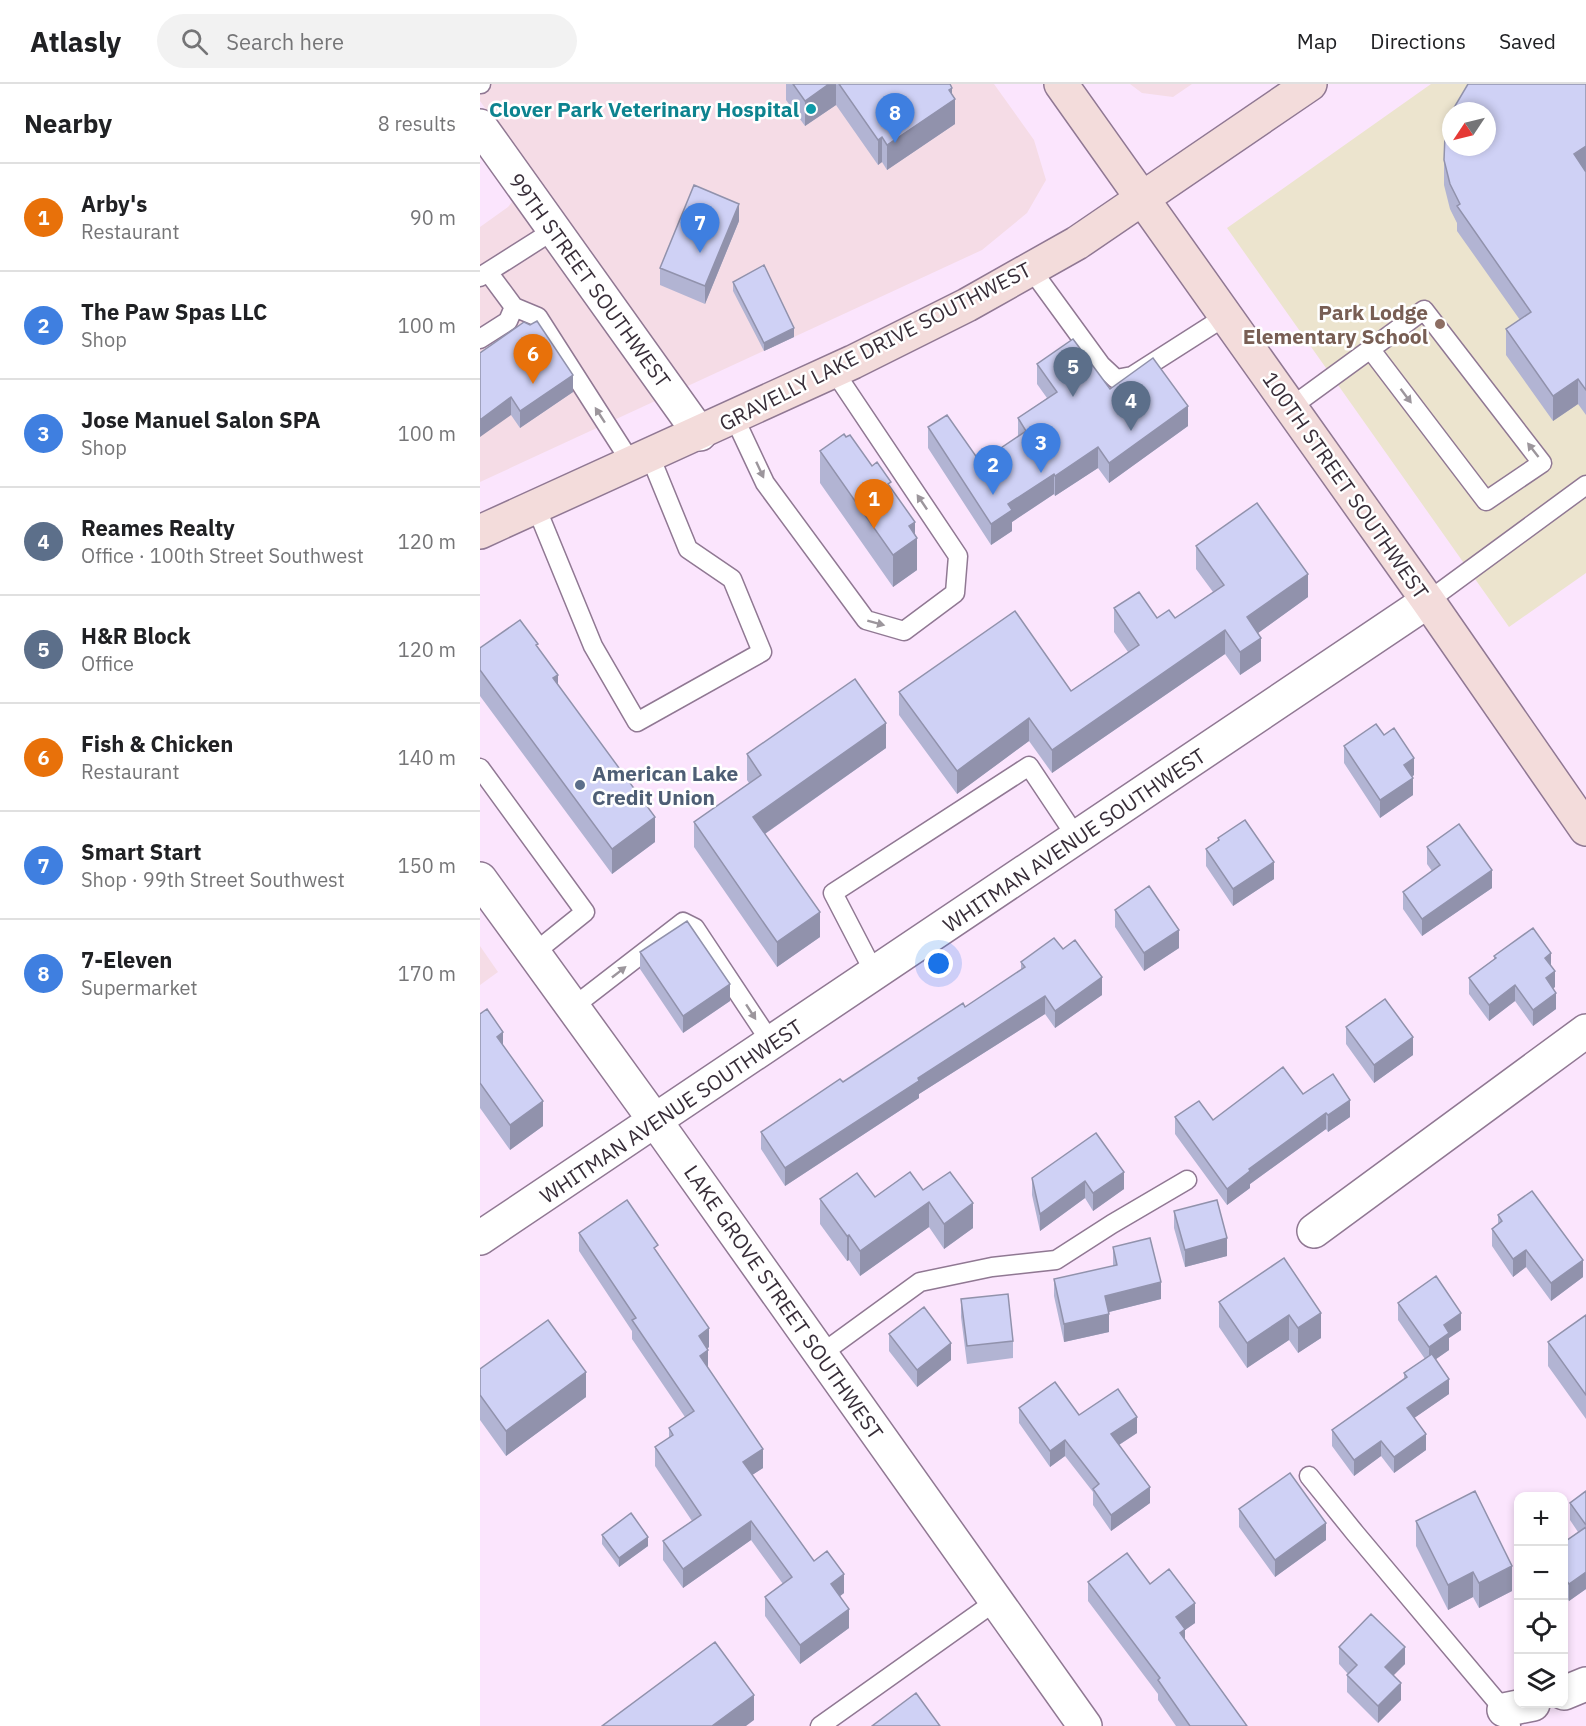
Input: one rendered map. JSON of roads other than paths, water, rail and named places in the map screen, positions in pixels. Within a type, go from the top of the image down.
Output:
[{"type":"main road","name":"100TH STREET SOUTHWEST","points":[[1061,84],[1428,601],[1586,829]]},
{"type":"main road","name":"GRAVELLY LAKE DRIVE SOUTHWEST","points":[[480,532],[700,434],[948,315],[1077,243],[1310,84]]},
{"type":"street","name":"99TH STREET SOUTHWEST","points":[[480,126],[700,434]]},
{"type":"street","name":"WHITMAN AVENUE SOUTHWEST","points":[[480,1238],[656,1122],[1428,601]]},
{"type":"street","name":"LAKE GROVE STREET SOUTHWEST","points":[[480,879],[656,1122],[1085,1726]]},
{"type":"street","points":[[1314,1231],[1586,1031]]},
{"type":"street","points":[[1568,1691],[1586,1684]]},
{"type":"lane","points":[[536,507],[593,646],[637,722],[762,652],[732,579],[688,549],[641,460],[538,317],[514,307],[484,275],[554,230]]},
{"type":"lane","points":[[1031,269],[1101,365],[1116,379],[1132,376],[1226,316]]},
{"type":"lane","points":[[480,339],[508,321],[514,307]]},
{"type":"lane","points":[[1291,407],[1424,310],[1542,463],[1486,501],[1371,350]]},
{"type":"lane","points":[[734,417],[765,483],[866,620],[904,631],[955,593],[958,556],[834,371]]},
{"type":"lane","points":[[1428,601],[1586,485]]},
{"type":"lane","points":[[874,974],[833,893],[1029,766],[1077,838]]},
{"type":"lane","points":[[480,768],[486,789],[585,912],[534,953]]},
{"type":"lane","points":[[573,1007],[683,922],[695,928],[772,1044]]},
{"type":"lane","points":[[821,1353],[921,1282],[992,1267],[1056,1260],[1187,1180]]},
{"type":"lane","points":[[1309,1476],[1354,1533],[1516,1713]]},
{"type":"lane","points":[[820,1726],[996,1601]]},
{"type":"place","name":"Clover Park Veterinary Hospital","points":[[811,109]]},
{"type":"place","name":"7-Eleven","points":[[895,143]]},
{"type":"place","name":"Smart Start","points":[[700,253]]},
{"type":"place","name":"Park Lodge Elementary School","points":[[1440,324]]},
{"type":"place","name":"Fish & Chicken","points":[[533,384]]},
{"type":"place","name":"H&R Block","points":[[1073,397]]},
{"type":"place","name":"Reames Realty","points":[[1131,431]]},
{"type":"place","name":"Jose Manuel Salon SPA","points":[[1041,473]]},
{"type":"place","name":"The Paw Spas LLC","points":[[993,495]]},
{"type":"place","name":"Arby's","points":[[874,529]]},
{"type":"place","name":"American Lake Credit Union","points":[[580,785]]}]
